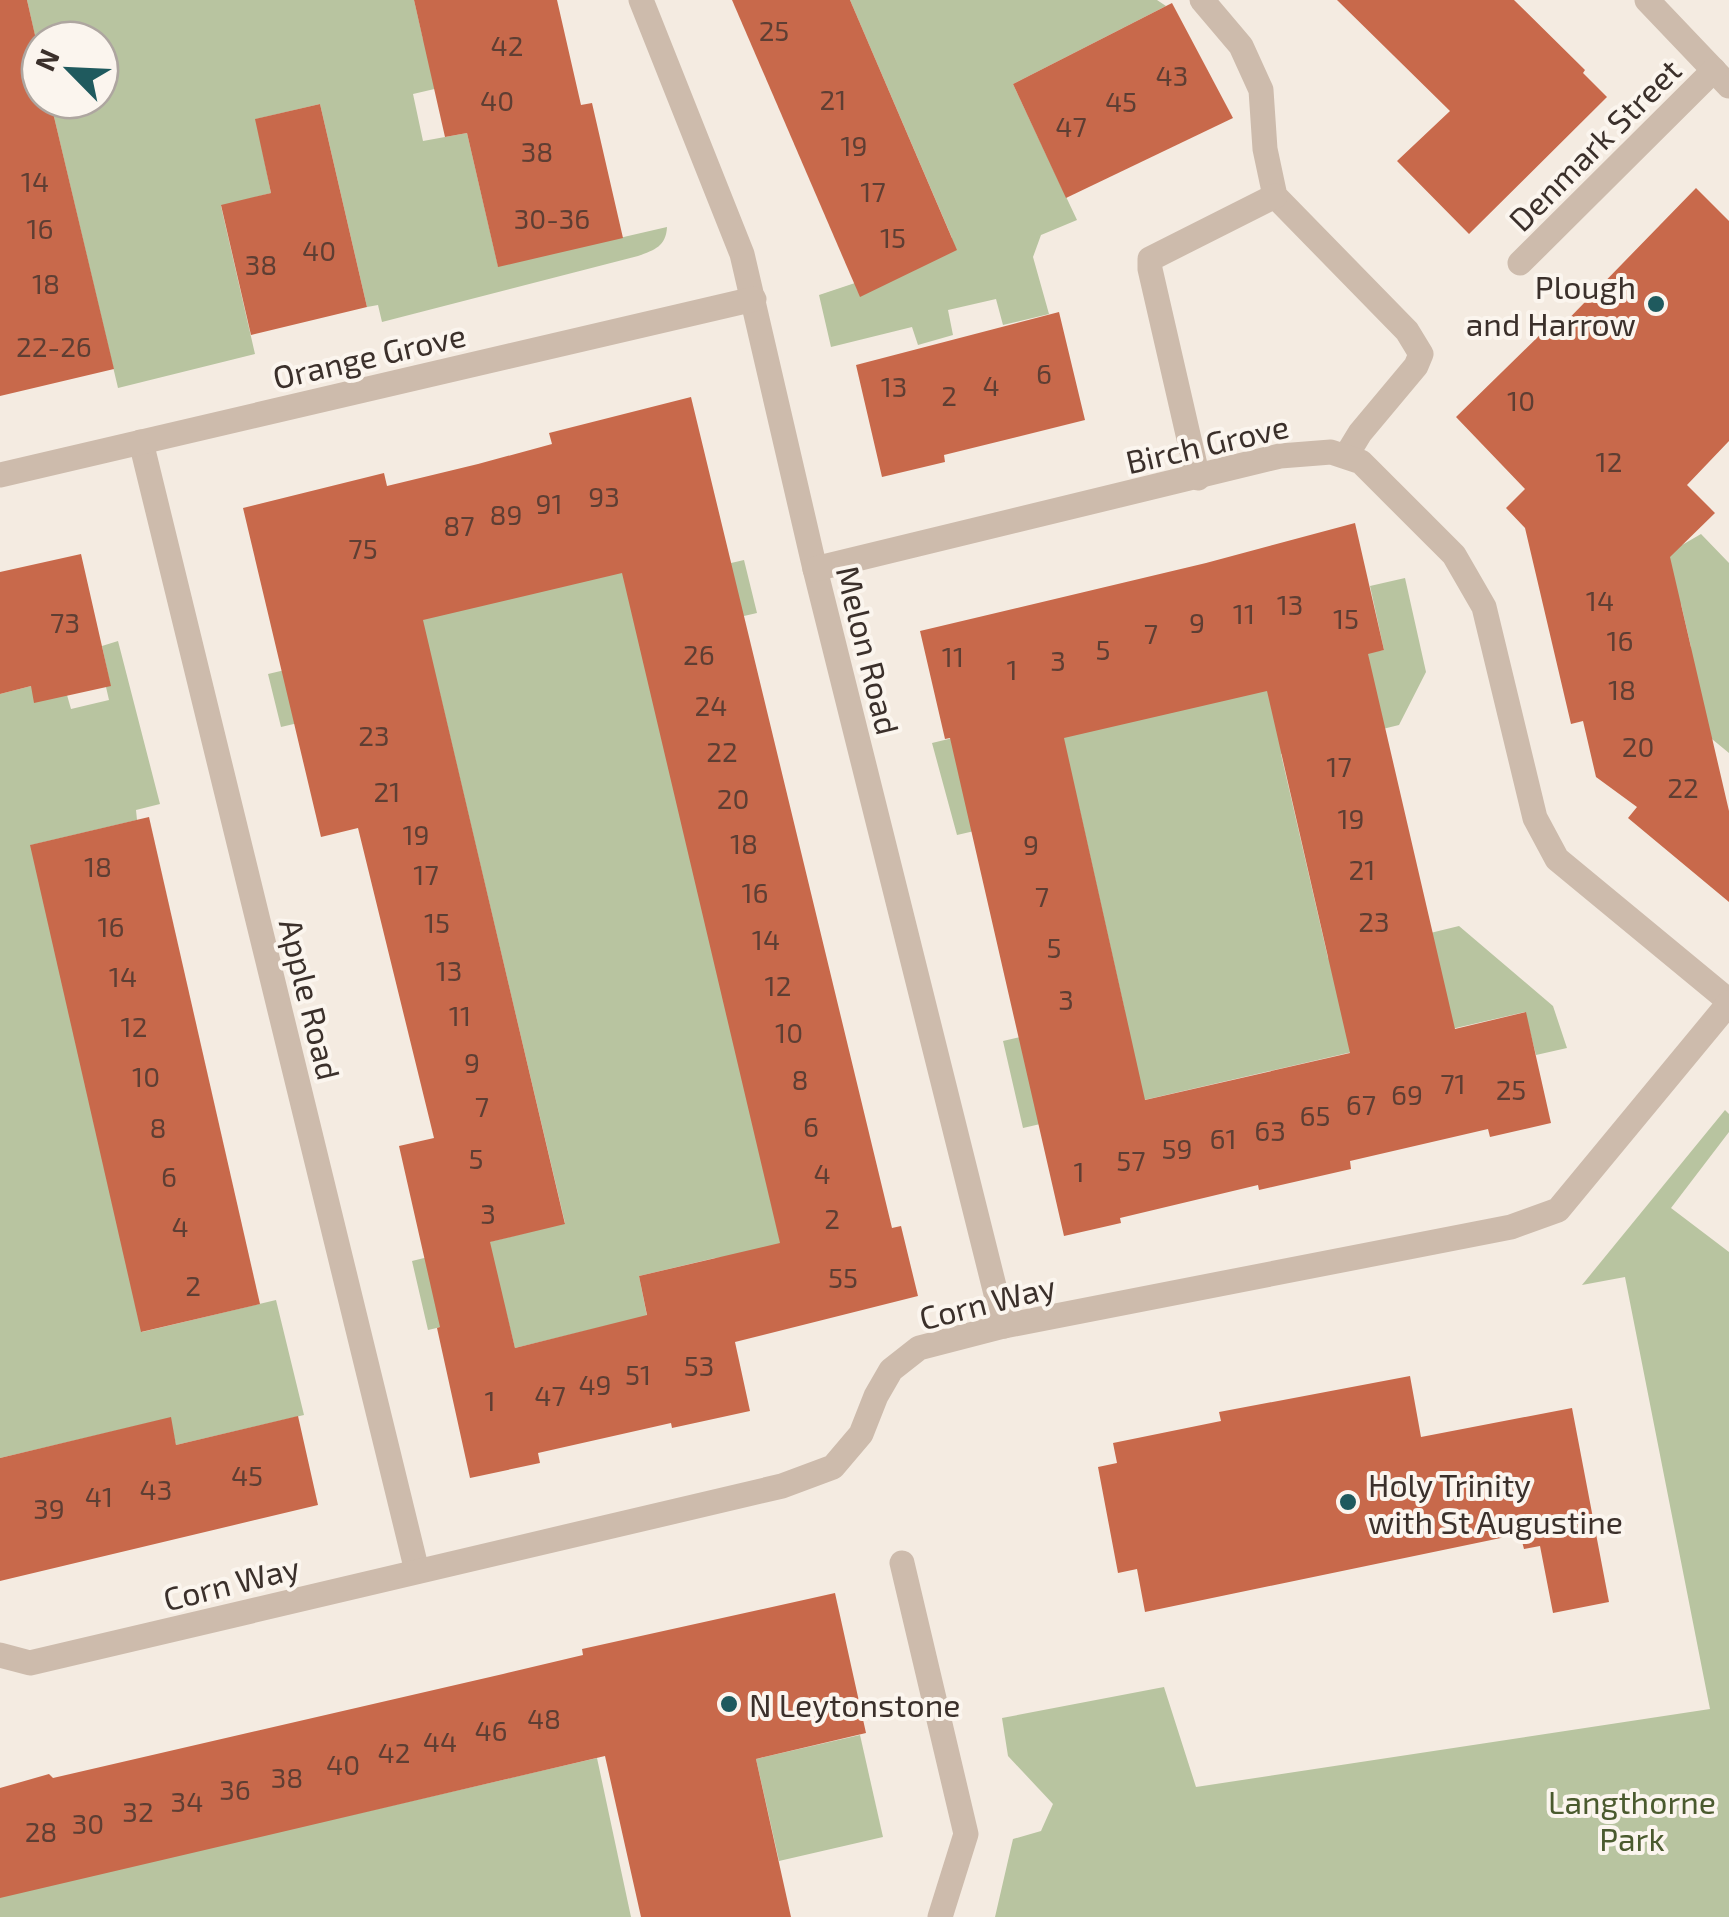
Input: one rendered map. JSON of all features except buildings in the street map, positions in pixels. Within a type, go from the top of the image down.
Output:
[{"type":"street","name":"Melon Road","points":[[641,0],[742,254],[815,569],[1004,1326]]},
{"type":"street","points":[[1202,0],[1241,46],[1260,90],[1265,149],[1275,196],[1407,331],[1421,354],[1416,366],[1360,433],[1346,456],[1372,471],[1454,555],[1484,606],[1535,818],[1557,859],[1729,1002]]},
{"type":"street","points":[[1647,0],[1721,78]]},
{"type":"street","name":"Denmark Street","points":[[1520,263],[1721,78]]},
{"type":"street","points":[[1198,478],[1150,259],[1275,196]]},
{"type":"street","name":"Orange Grove","points":[[0,476],[754,300]]},
{"type":"street","name":"Apple Road","points":[[141,442],[417,1571]]},
{"type":"street","name":"Birch Grove","points":[[815,569],[1280,456],[1316,452],[1346,456]]},
{"type":"street","name":"Corn Way","points":[[0,1656],[30,1663],[782,1486],[833,1467],[861,1434],[891,1370],[919,1348],[1004,1326],[1511,1227],[1558,1210],[1729,1002]]},
{"type":"street","points":[[902,1563],[966,1834],[940,1917]]},
{"type":"green space","points":[[27,0],[414,0],[423,39],[456,84],[413,94],[423,141],[467,133],[498,266],[667,227],[664,239],[638,256],[382,322],[378,305],[367,307],[320,104],[256,119],[271,193],[221,206],[255,354],[118,388],[55,120],[120,120],[120,20],[31,20]]},
{"type":"green space","points":[[850,0],[1157,0],[1166,6],[1013,84],[1077,220],[1041,235],[1033,257],[1049,314],[1003,325],[996,299],[948,310],[953,335],[918,345],[912,327],[831,347],[819,295],[855,283],[952,238]]},
{"type":"green space","points":[[1615,506],[1682,545],[1701,534],[1729,563],[1729,753],[1701,730],[1672,652],[1691,647],[1681,604],[1661,607]]},
{"type":"green space","points":[[545,560],[675,576],[744,560],[757,613],[639,640],[783,1253],[715,1258],[639,1276],[647,1316],[515,1348],[506,1312],[428,1330],[412,1261],[565,1223],[439,690],[281,727],[268,674],[336,658]]},
{"type":"green space","points":[[1405,578],[1426,672],[1399,725],[1281,754],[1328,958],[1459,926],[1553,1006],[1567,1048],[1536,1055],[1525,1012],[1023,1128],[1003,1041],[1125,1012],[1079,807],[957,835],[932,743],[1188,681],[1384,650],[1370,586]]},
{"type":"green space","points":[[118,641],[160,804],[136,810],[137,820],[31,845],[142,1332],[276,1300],[304,1415],[176,1445],[170,1418],[0,1458],[0,694],[31,686],[67,695],[71,709],[109,700],[106,687],[110,684],[102,646]]},
{"type":"green space","name":"Langthorne Park","points":[[1725,1110],[1729,1114],[1729,1132],[1671,1208],[1729,1252],[1729,1917],[995,1917],[1013,1839],[1041,1831],[1053,1804],[1008,1756],[1002,1718],[1164,1687],[1196,1787],[1710,1709],[1625,1277],[1582,1285]]},
{"type":"green space","points":[[860,1735],[883,1837],[779,1861],[756,1759]]},
{"type":"green space","points":[[597,1758],[631,1917],[0,1917],[0,1886],[325,1821]]},
{"type":"place","name":"Plough and Harrow","points":[[1656,304]]},
{"type":"place","name":"Holy Trinity with St Augustine","points":[[1348,1502]]},
{"type":"place","name":"N Leytonstone","points":[[729,1704]]}]
